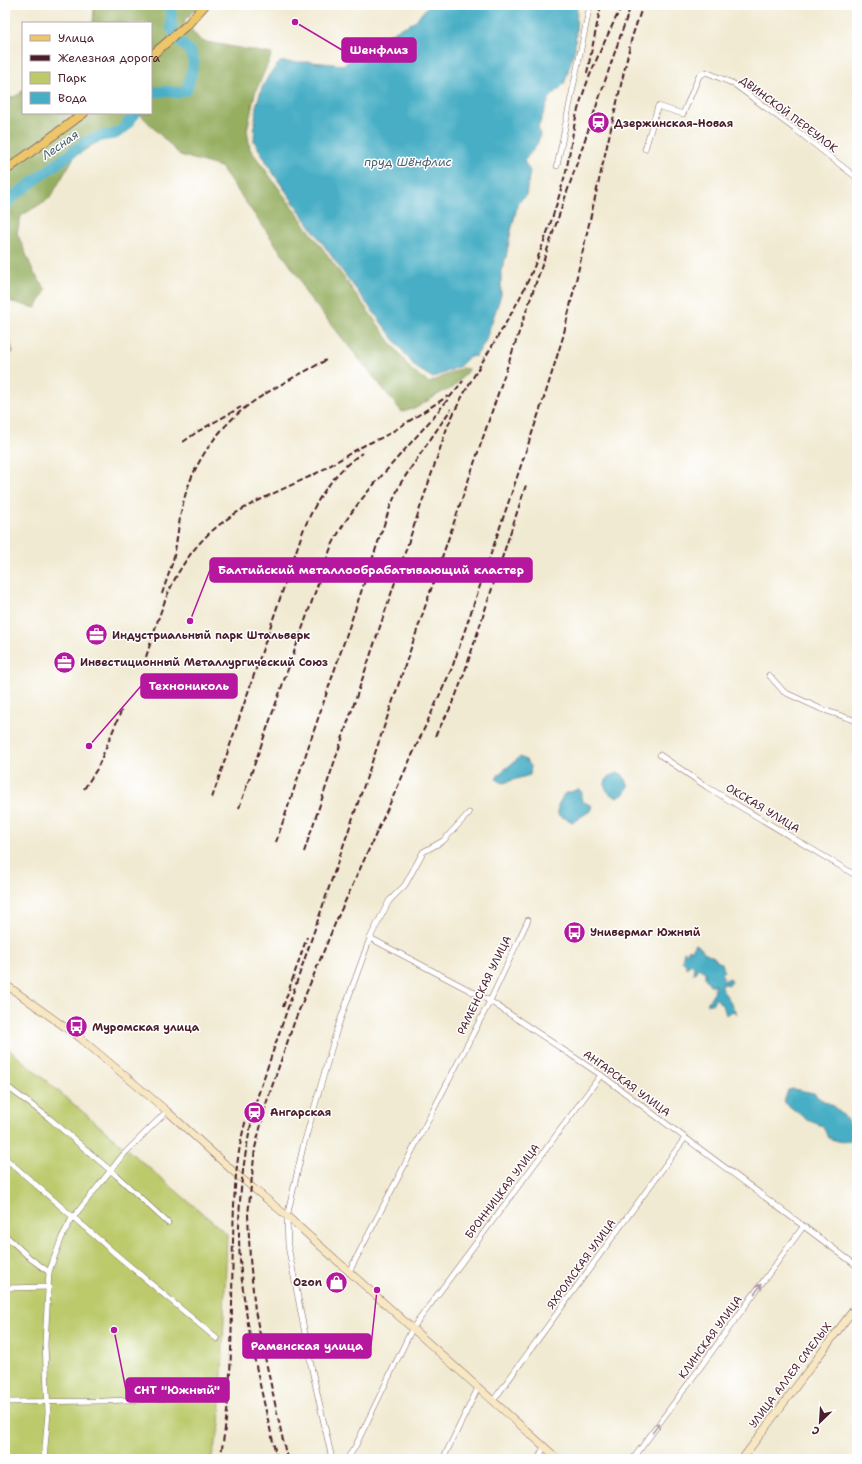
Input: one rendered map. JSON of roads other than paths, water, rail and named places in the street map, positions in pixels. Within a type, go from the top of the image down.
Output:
[{"type":"main road","points":[[152,55],[192,20],[206,5]]},
{"type":"main road","points":[[5,171],[83,114]]},
{"type":"main road","points":[[5,984],[80,1038],[167,1111],[558,1459]]},
{"type":"main road","name":"УЛИЦА АЛЛЕЯ СМЕЛЫХ","points":[[742,1459],[857,1305]]},
{"type":"street","points":[[557,166],[590,5]]},
{"type":"street","name":"ДВИНСКОЙ ПЕРЕУЛОК","points":[[644,149],[658,106],[683,114],[699,76],[706,72],[734,84],[857,178]]},
{"type":"street","points":[[769,674],[784,692],[821,709],[857,721]]},
{"type":"street","name":"ОКСКАЯ УЛИЦА","points":[[660,755],[707,787],[857,876]]},
{"type":"street","points":[[332,1459],[312,1370],[288,1246],[287,1217],[303,1147],[337,1029],[370,938],[389,901],[405,885],[423,852],[443,841],[469,813]]},
{"type":"street","name":"РАМЕНСКАЯ УЛИЦА","points":[[349,1272],[490,1001],[528,920]]},
{"type":"street","name":"АНГАРСКАЯ УЛИЦА","points":[[370,938],[490,1001],[601,1075],[857,1266]]},
{"type":"street","name":"БРОННИЦКАЯ УЛИЦА","points":[[412,1328],[601,1075]]},
{"type":"street","points":[[5,1085],[49,1118],[168,1222]]},
{"type":"street","points":[[44,1459],[48,1402],[46,1344],[50,1272],[62,1236],[73,1217],[110,1170],[167,1111]]},
{"type":"street","name":"ЯХРОМСКАЯ УЛИЦА","points":[[493,1401],[685,1138]]},
{"type":"street","points":[[5,1158],[217,1340]]},
{"type":"street","name":"КЛИНСКАЯ УЛИЦА","points":[[633,1459],[803,1226]]},
{"type":"street","points":[[5,1235],[31,1259],[50,1272]]},
{"type":"street","points":[[5,1288],[49,1286]]},
{"type":"street","points":[[347,1459],[355,1447],[412,1328]]},
{"type":"street","points":[[443,1459],[478,1388]]},
{"type":"street","points":[[5,1402],[194,1397]]},
{"type":"street","points":[[538,1459],[544,1447]]},
{"type":"water","name":"пруд Шёнфлис","points":[[429,5],[576,5],[577,9],[575,49],[564,84],[549,99],[538,128],[540,135],[537,145],[524,161],[530,171],[526,195],[518,203],[506,257],[501,271],[501,295],[485,342],[476,356],[469,357],[460,366],[433,378],[415,367],[340,268],[275,176],[254,141],[256,106],[262,88],[269,75],[280,62],[312,62],[344,65],[353,57],[357,49],[377,42],[414,22]]},
{"type":"water","points":[[520,757],[526,760],[531,766],[530,775],[503,783],[496,779],[499,774]]},
{"type":"water","points":[[618,773],[622,774],[629,786],[623,795],[616,797],[608,791],[605,784],[608,778]]},
{"type":"water","points":[[579,789],[582,793],[582,801],[592,806],[590,811],[573,822],[558,815],[558,805],[564,794]]},
{"type":"water","points":[[696,944],[704,952],[714,957],[718,962],[722,963],[724,971],[721,974],[724,977],[722,980],[723,981],[730,978],[731,982],[729,985],[720,985],[737,1014],[733,1011],[726,1015],[724,1008],[716,998],[712,1004],[707,1004],[712,995],[715,993],[713,991],[715,985],[710,985],[705,978],[705,972],[698,968],[695,973],[693,973],[694,967],[691,964],[686,968],[686,963],[682,961],[684,951],[687,953],[688,950],[693,949],[694,945]]},
{"type":"water","points":[[793,1089],[814,1093],[819,1098],[833,1106],[844,1116],[857,1135],[850,1140],[843,1142],[828,1138],[823,1126],[807,1120],[784,1102],[788,1090]]},
{"type":"waterway","name":"Лесная","points":[[152,93],[167,91],[177,93],[187,90],[194,62],[190,51],[180,42],[171,28],[171,5]]},
{"type":"waterway","name":"Лесная","points":[[5,208],[8,202],[15,195],[87,141],[101,136],[115,134],[125,127],[134,114]]},
{"type":"railway","points":[[587,73],[601,5]]},
{"type":"railway","points":[[304,852],[447,428],[456,408],[522,294],[531,274],[550,223],[562,184],[580,102],[596,60],[622,5]]},
{"type":"railway","points":[[277,1459],[250,1335],[242,1285],[240,1260],[239,1219],[242,1178],[248,1138],[257,1098],[631,5]]},
{"type":"railway","points":[[287,1459],[255,1311],[250,1259],[248,1215],[255,1148],[267,1101],[295,1020],[337,919],[452,668],[546,392],[563,337],[632,37],[643,5]]},
{"type":"railway","points":[[162,594],[174,556],[185,496],[189,483],[201,458],[226,425],[246,407],[276,387],[328,359]]},
{"type":"railway","points":[[239,808],[330,550],[336,537],[361,500],[463,381]]},
{"type":"railway","points":[[146,657],[171,587],[183,565],[196,547],[210,532],[242,509],[315,474],[365,445],[387,435],[448,396]]},
{"type":"railway","points":[[183,442],[197,432],[241,407]]},
{"type":"railway","points":[[276,842],[389,510],[400,484],[451,409]]},
{"type":"railway","points":[[212,798],[303,531],[314,508],[334,478],[362,453]]},
{"type":"railway","points":[[435,736],[452,705],[463,677],[526,485]]},
{"type":"railway","points":[[84,789],[97,769],[122,709]]},
{"type":"railway","points":[[283,1007],[307,937]]},
{"type":"railway","points":[[220,1459],[228,1405],[230,1378],[233,1223],[236,1173],[241,1140],[250,1106]]},
{"type":"place","name":"Шенфлиз","points":[[295,22]]},
{"type":"place","name":"Дзержинская-Новая","points":[[599,123]]},
{"type":"place","name":"Балтийский металлообрабатывающий кластер","points":[[190,621]]},
{"type":"place","name":"Индустриальный парк Штальверк","points":[[96,635]]},
{"type":"place","name":"Инвестиционный Металлургический Союз","points":[[65,662]]},
{"type":"place","name":"Технониколь","points":[[89,746]]},
{"type":"place","name":"Универмаг Южный","points":[[574,932]]},
{"type":"place","name":"Муромская улица","points":[[76,1027]]},
{"type":"place","name":"Ангарская","points":[[255,1112]]},
{"type":"place","name":"Ozon","points":[[337,1282]]},
{"type":"place","name":"Раменская улица","points":[[377,1290]]},
{"type":"place","name":"СНТ \"Южный\"","points":[[114,1330]]}]
